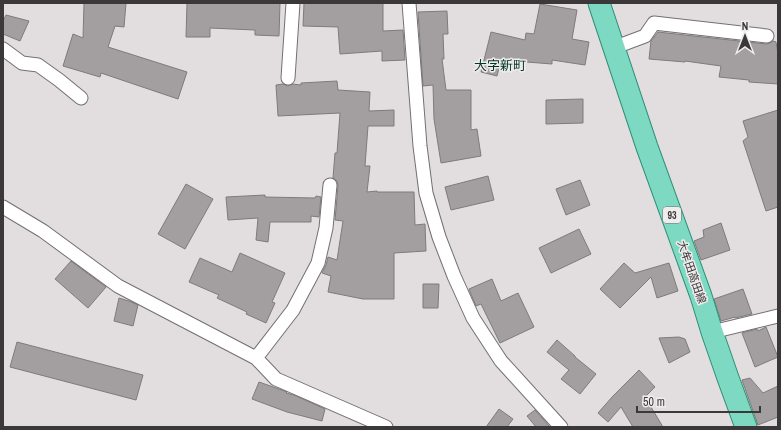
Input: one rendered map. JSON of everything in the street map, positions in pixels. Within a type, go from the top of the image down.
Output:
[{"type":"main road","name":"大牟田高田線","points":[[599,3],[647,147],[701,296],[712,332],[746,427]]},
{"type":"street","points":[[288,78],[293,3]]},
{"type":"street","points":[[409,3],[420,146],[426,193],[439,237],[454,276],[473,318],[501,361],[561,427]]},
{"type":"street","points":[[614,48],[645,36],[654,23],[767,36]]},
{"type":"street","points":[[3,49],[22,62],[38,65],[81,98]]},
{"type":"street","points":[[256,358],[293,310],[318,262],[326,228],[330,185]]},
{"type":"street","points":[[3,207],[43,231],[118,286],[256,358],[276,379],[386,427]]},
{"type":"street","points":[[712,332],[778,316]]},
{"type":"building","points":[[84,3],[126,3],[124,27],[115,26],[108,47],[187,72],[178,99],[101,73],[100,77],[63,66],[73,34],[83,38]]},
{"type":"building","points":[[187,3],[280,3],[279,36],[255,35],[255,30],[210,28],[210,37],[186,37]]},
{"type":"building","points":[[304,3],[383,3],[383,31],[403,30],[405,60],[382,61],[382,51],[340,54],[338,27],[303,26]]},
{"type":"building","points":[[540,4],[577,10],[572,39],[589,42],[585,65],[552,60],[552,64],[501,60],[497,76],[481,72],[491,32],[525,40],[526,33],[534,34]]},
{"type":"building","points":[[447,11],[448,34],[443,34],[444,59],[442,59],[446,90],[471,90],[471,130],[477,129],[481,156],[441,163],[434,119],[433,85],[423,86],[418,12]]},
{"type":"building","points":[[6,15],[29,21],[20,41],[3,34],[3,21]]},
{"type":"building","points":[[658,32],[766,44],[773,41],[776,42],[778,54],[778,84],[749,82],[749,80],[719,77],[721,66],[685,61],[649,59],[651,41]]},
{"type":"building","points":[[337,81],[338,90],[370,92],[369,111],[394,110],[394,126],[368,126],[365,166],[370,166],[367,192],[414,192],[415,225],[425,224],[426,251],[394,253],[394,299],[363,299],[328,292],[331,276],[322,273],[328,257],[337,260],[343,221],[335,220],[338,186],[337,181],[333,178],[335,153],[337,153],[340,113],[278,116],[276,85],[283,84],[288,86],[292,84],[301,85],[301,83]]},
{"type":"building","points":[[583,99],[583,123],[546,124],[546,100]]},
{"type":"building","points":[[778,110],[778,207],[766,211],[743,141],[748,137],[743,121]]},
{"type":"building","points":[[488,176],[494,200],[451,210],[445,187]]},
{"type":"building","points":[[580,180],[590,205],[566,215],[556,189]]},
{"type":"building","points":[[186,184],[213,199],[185,249],[158,234]]},
{"type":"building","points":[[265,195],[265,197],[321,197],[319,217],[311,216],[311,222],[270,222],[268,242],[256,240],[258,218],[228,220],[226,197]]},
{"type":"building","points":[[721,223],[730,250],[701,260],[694,241],[704,237],[703,230]]},
{"type":"building","points":[[579,229],[591,254],[551,273],[539,248]]},
{"type":"building","points":[[240,253],[285,273],[272,302],[275,303],[266,323],[217,298],[219,295],[189,282],[200,258],[232,272]]},
{"type":"building","points":[[71,261],[106,287],[88,308],[55,279]]},
{"type":"building","points":[[624,263],[635,273],[669,263],[678,291],[657,298],[651,277],[620,308],[600,289]]},
{"type":"building","points":[[492,279],[501,301],[518,293],[534,327],[500,343],[481,304],[476,306],[469,289]]},
{"type":"building","points":[[423,284],[439,284],[438,308],[423,308]]},
{"type":"building","points":[[743,289],[752,314],[721,321],[714,299]]},
{"type":"building","points":[[119,298],[138,305],[133,326],[114,321]]},
{"type":"building","points":[[766,327],[778,357],[755,367],[742,333],[757,329],[758,331]]},
{"type":"building","points":[[679,337],[685,339],[690,352],[669,363],[659,338]]},
{"type":"building","points":[[557,340],[596,374],[580,394],[561,379],[569,370],[547,352]]},
{"type":"building","points":[[17,342],[143,375],[136,400],[10,367]]},
{"type":"building","points":[[639,370],[655,387],[645,397],[663,427],[633,427],[621,407],[608,422],[598,413]]},
{"type":"building","points":[[750,378],[763,393],[778,386],[778,417],[758,425],[742,380]]},
{"type":"building","points":[[259,382],[287,392],[286,393],[325,409],[322,421],[287,412],[252,399]]},
{"type":"building","points":[[499,409],[513,419],[507,427],[486,427]]},
{"type":"building","points":[[535,410],[550,427],[536,427],[527,416]]},
{"type":"district","name":"大字新町","points":[[500,65]]}]
